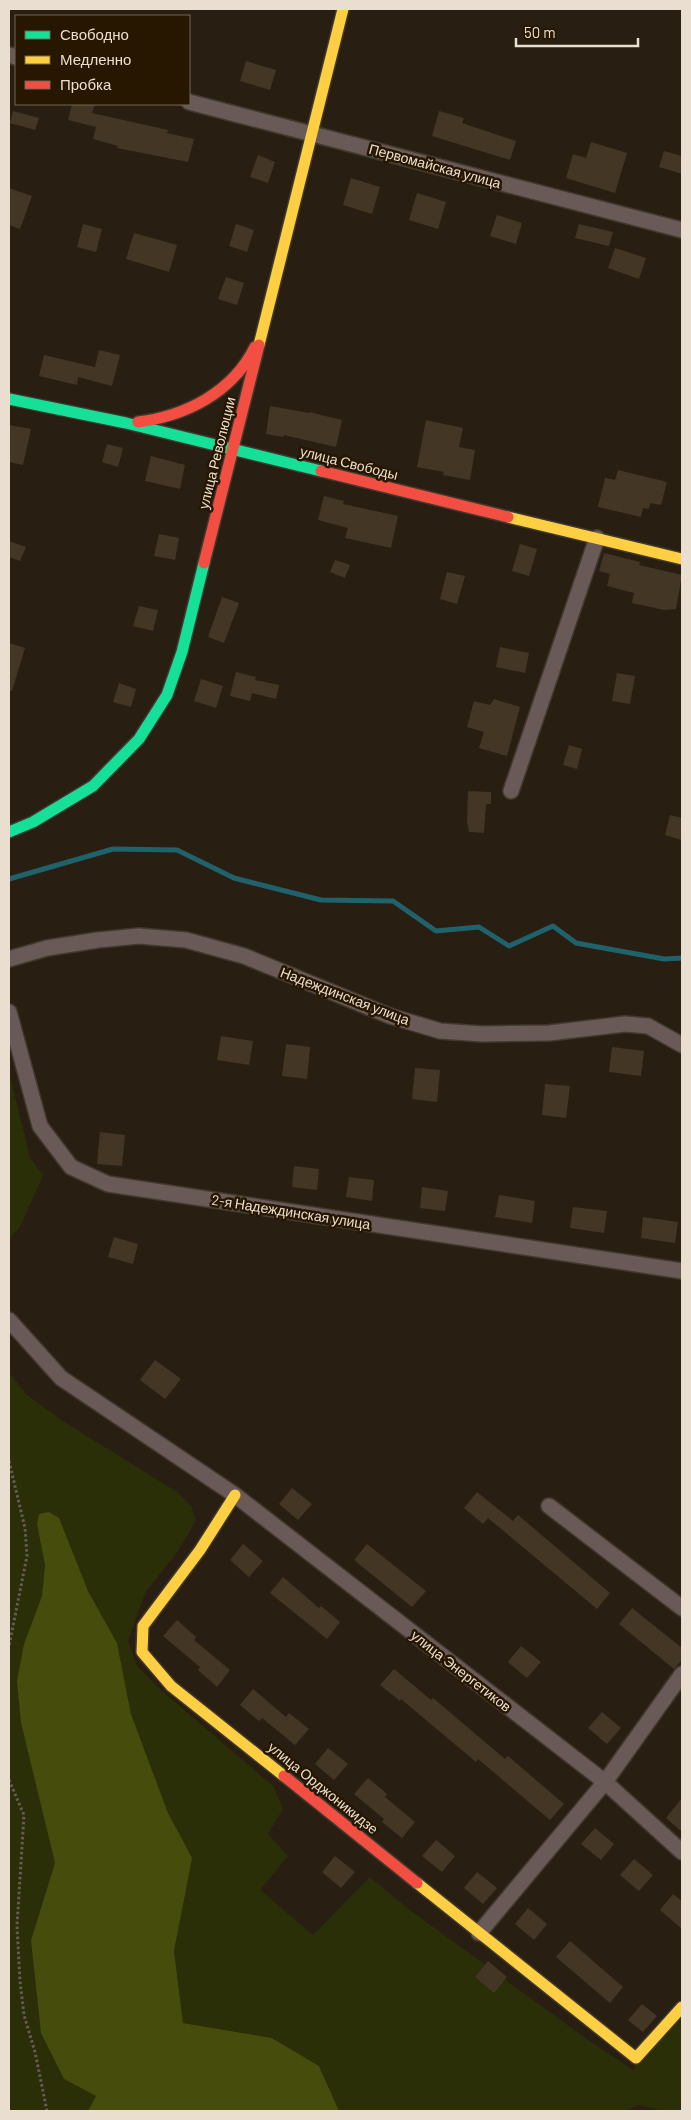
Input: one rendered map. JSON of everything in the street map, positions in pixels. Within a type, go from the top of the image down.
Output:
[{"type":"street","name":"улица Революции","points":[[9,832],[33,822],[94,786],[140,739],[167,696],[182,652],[343,9]]},
{"type":"street","name":"Первомайская улица","points":[[190,102],[682,230]]},
{"type":"street","points":[[126,423],[160,420],[196,405],[229,381],[252,353],[267,317]]},
{"type":"street","name":"улица Свободы","points":[[9,399],[126,423],[682,559]]},
{"type":"street","points":[[511,791],[598,538]]},
{"type":"street","name":"Надеждинская улица","points":[[9,959],[47,948],[98,940],[139,936],[186,940],[244,956],[390,1016],[440,1031],[482,1034],[549,1033],[625,1024],[648,1026],[682,1045]]},
{"type":"street","name":"2-я Надеждинская улица","points":[[9,1012],[40,1126],[71,1166],[108,1184],[682,1272]]},
{"type":"street","name":"улица Энергетиков","points":[[9,1320],[61,1378],[235,1495],[605,1782],[682,1852]]},
{"type":"street","name":"улица Орджоникидзе","points":[[235,1495],[200,1550],[143,1626],[142,1652],[170,1686],[636,2058],[682,2007]]},
{"type":"street","points":[[548,1506],[682,1608]]},
{"type":"street","points":[[479,1933],[605,1782],[682,1674]]},
{"type":"path","points":[[9,1460],[25,1528],[27,1556],[9,1646]]},
{"type":"path","points":[[9,1780],[24,1814],[17,1926],[20,1981],[24,2014],[35,2052],[47,2111]]},
{"type":"green space","points":[[9,1072],[30,1158],[43,1175],[20,1227],[9,1238]]},
{"type":"green space","points":[[9,1373],[26,1394],[61,1420],[177,1492],[191,1506],[196,1520],[178,1551],[145,1593],[128,1641],[137,1666],[162,1691],[273,1786],[283,1809],[268,1834],[288,1856],[260,1890],[313,1935],[370,1877],[407,1908],[588,2040],[635,2071],[634,2053],[682,2000],[682,2111],[664,2111],[638,2105],[625,2111],[339,2111],[319,2066],[272,2038],[183,2023],[174,1951],[191,1858],[168,1813],[131,1714],[117,1643],[88,1591],[39,1514],[37,1524],[45,1565],[42,1596],[24,1644],[21,1723],[55,1863],[31,1940],[64,2079],[96,2096],[88,2111],[9,2111]]},
{"type":"green space","points":[[49,1512],[59,1518],[88,1591],[117,1643],[131,1714],[168,1813],[192,1858],[174,1951],[183,2023],[272,2038],[319,2066],[339,2111],[88,2111],[96,2096],[64,2079],[41,2033],[31,1940],[55,1863],[21,1723],[17,1681],[24,1644],[42,1596],[45,1565],[37,1524],[39,1514]]},
{"type":"building","points":[[246,61],[276,70],[270,90],[240,81]]},
{"type":"building","points":[[72,105],[95,105],[92,113],[168,130],[167,133],[194,139],[188,162],[117,148],[118,146],[93,139],[96,127],[68,120]]},
{"type":"building","points":[[13,111],[39,118],[35,130],[10,123]]},
{"type":"building","points":[[439,111],[464,118],[462,123],[516,141],[510,160],[432,136]]},
{"type":"building","points":[[591,142],[627,153],[615,193],[566,178],[573,154],[586,158]]},
{"type":"building","points":[[664,151],[682,156],[682,174],[659,167]]},
{"type":"building","points":[[258,155],[275,162],[268,183],[250,177]]},
{"type":"building","points":[[351,178],[380,187],[372,214],[343,205]]},
{"type":"building","points":[[9,188],[32,196],[20,229],[9,225]]},
{"type":"building","points":[[417,193],[446,202],[438,229],[409,220]]},
{"type":"building","points":[[497,215],[522,223],[516,244],[490,236]]},
{"type":"building","points":[[83,224],[102,229],[96,252],[77,247]]},
{"type":"building","points":[[236,224],[254,230],[247,252],[229,246]]},
{"type":"building","points":[[579,224],[613,232],[609,246],[575,238]]},
{"type":"building","points":[[134,233],[177,245],[169,272],[126,259]]},
{"type":"building","points":[[615,248],[646,258],[639,279],[608,268]]},
{"type":"building","points":[[226,277],[244,283],[237,305],[218,299]]},
{"type":"building","points":[[99,350],[120,355],[112,386],[78,377],[77,385],[39,376],[44,355],[95,367]]},
{"type":"building","points":[[270,406],[309,412],[342,420],[336,447],[284,435],[283,437],[266,434]]},
{"type":"building","points":[[426,420],[463,428],[459,447],[475,450],[470,480],[443,475],[444,472],[417,467]]},
{"type":"building","points":[[9,425],[31,429],[23,465],[9,462]]},
{"type":"building","points":[[107,444],[123,448],[118,467],[102,462]]},
{"type":"building","points":[[151,456],[185,465],[180,489],[145,481]]},
{"type":"building","points":[[618,470],[667,482],[661,505],[650,503],[649,509],[643,508],[641,517],[598,507],[605,478],[615,480]]},
{"type":"building","points":[[324,496],[344,501],[343,504],[398,516],[391,548],[345,538],[348,528],[318,520]]},
{"type":"building","points":[[159,534],[179,538],[175,560],[154,556]]},
{"type":"building","points":[[9,541],[26,547],[20,561],[9,557]]},
{"type":"building","points":[[520,544],[537,549],[529,576],[512,571]]},
{"type":"building","points":[[604,553],[640,562],[639,565],[682,575],[676,609],[664,610],[632,603],[634,593],[607,586],[610,574],[599,571]]},
{"type":"building","points":[[335,560],[350,565],[345,578],[330,572]]},
{"type":"building","points":[[447,572],[465,576],[457,604],[440,599]]},
{"type":"building","points":[[222,597],[239,603],[224,643],[208,637]]},
{"type":"building","points":[[139,606],[158,610],[153,631],[133,626]]},
{"type":"building","points":[[9,643],[25,648],[12,691],[9,691]]},
{"type":"building","points":[[500,647],[529,653],[525,673],[496,667]]},
{"type":"building","points":[[236,672],[256,677],[255,680],[279,685],[276,699],[252,693],[250,701],[230,696]]},
{"type":"building","points":[[617,673],[635,676],[630,704],[612,701]]},
{"type":"building","points":[[201,679],[223,686],[216,708],[194,701]]},
{"type":"building","points":[[119,683],[136,689],[131,707],[113,702]]},
{"type":"building","points":[[494,699],[520,707],[507,756],[479,748],[484,732],[467,727],[474,701],[490,705]]},
{"type":"building","points":[[569,745],[582,749],[577,769],[563,765]]},
{"type":"building","points":[[468,791],[491,792],[491,804],[486,804],[484,833],[469,832],[467,821]]},
{"type":"building","points":[[670,815],[682,818],[682,840],[665,835]]},
{"type":"building","points":[[221,1036],[253,1041],[249,1065],[217,1060]]},
{"type":"building","points":[[286,1044],[310,1047],[307,1079],[282,1076]]},
{"type":"building","points":[[612,1047],[644,1051],[641,1076],[609,1072]]},
{"type":"building","points":[[415,1068],[440,1070],[437,1102],[412,1099]]},
{"type":"building","points":[[545,1084],[570,1086],[566,1118],[542,1115]]},
{"type":"building","points":[[100,1132],[125,1135],[122,1166],[97,1164]]},
{"type":"building","points":[[294,1166],[319,1169],[317,1190],[292,1187]]},
{"type":"building","points":[[349,1177],[374,1180],[372,1201],[346,1197]]},
{"type":"building","points":[[422,1187],[448,1191],[445,1211],[420,1208]]},
{"type":"building","points":[[499,1195],[535,1201],[532,1223],[495,1217]]},
{"type":"building","points":[[573,1207],[607,1211],[604,1233],[570,1228]]},
{"type":"building","points":[[643,1217],[678,1222],[675,1243],[641,1238]]},
{"type":"building","points":[[114,1237],[138,1244],[133,1264],[108,1257]]},
{"type":"building","points":[[155,1360],[181,1379],[165,1399],[140,1380]]},
{"type":"building","points":[[292,1488],[312,1504],[298,1520],[279,1504]]},
{"type":"building","points":[[477,1492],[513,1521],[518,1515],[610,1593],[597,1609],[488,1518],[483,1524],[464,1508]]},
{"type":"building","points":[[243,1544],[263,1561],[249,1577],[230,1560]]},
{"type":"building","points":[[367,1544],[426,1591],[412,1607],[354,1560]]},
{"type":"building","points":[[283,1577],[319,1608],[321,1606],[340,1622],[327,1639],[270,1593]]},
{"type":"building","points":[[632,1608],[682,1648],[682,1660],[674,1669],[619,1624]]},
{"type":"building","points":[[177,1620],[196,1637],[194,1640],[230,1670],[217,1687],[198,1670],[200,1667],[163,1636]]},
{"type":"building","points":[[521,1646],[541,1662],[527,1678],[508,1662]]},
{"type":"building","points":[[394,1669],[431,1700],[433,1698],[505,1759],[508,1756],[564,1804],[550,1820],[478,1759],[476,1762],[401,1699],[400,1701],[380,1685]]},
{"type":"building","points":[[253,1689],[286,1717],[289,1713],[309,1729],[295,1745],[262,1718],[259,1721],[240,1705]]},
{"type":"building","points":[[602,1712],[621,1728],[607,1744],[588,1728]]},
{"type":"building","points":[[328,1748],[348,1764],[334,1780],[315,1764]]},
{"type":"building","points":[[368,1778],[387,1794],[385,1797],[415,1822],[402,1838],[382,1822],[384,1819],[354,1794]]},
{"type":"building","points":[[682,1798],[682,1832],[666,1818]]},
{"type":"building","points":[[595,1828],[614,1844],[601,1860],[581,1844]]},
{"type":"building","points":[[436,1840],[455,1856],[442,1872],[422,1856]]},
{"type":"building","points":[[335,1856],[355,1872],[341,1888],[322,1872]]},
{"type":"building","points":[[634,1859],[653,1875],[639,1891],[620,1875]]},
{"type":"building","points":[[477,1872],[497,1888],[483,1904],[464,1888]]},
{"type":"building","points":[[673,1894],[682,1901],[682,1929],[660,1910]]},
{"type":"building","points":[[528,1908],[547,1924],[534,1940],[515,1924]]},
{"type":"building","points":[[570,1941],[623,1987],[610,2003],[556,1957]]},
{"type":"building","points":[[488,1961],[507,1977],[494,1993],[475,1977]]},
{"type":"building","points":[[642,2004],[657,2016],[643,2032],[628,2020]]},
{"type":"waterway","points":[[9,879],[113,849],[177,850],[234,878],[321,900],[393,901],[436,931],[479,927],[509,946],[553,926],[576,943],[664,959],[682,958]]},
{"type":"traffic: fast","points":[[9,399],[126,423],[321,471]]},
{"type":"traffic: fast","points":[[9,832],[33,822],[93,786],[139,739],[167,695],[182,652],[204,563]]},
{"type":"traffic: slow","points":[[259,345],[343,9]]},
{"type":"traffic: slow","points":[[508,517],[682,559]]},
{"type":"traffic: slow","points":[[235,1495],[200,1550],[143,1626],[142,1652],[171,1686],[284,1776]]},
{"type":"traffic: slow","points":[[417,1883],[636,2058],[682,2007]]},
{"type":"traffic: jam","points":[[204,563],[259,345]]},
{"type":"traffic: jam","points":[[138,422],[173,414],[206,399],[234,377],[246,363],[255,347]]},
{"type":"traffic: jam","points":[[321,471],[508,517]]},
{"type":"traffic: jam","points":[[284,1776],[417,1883]]}]
